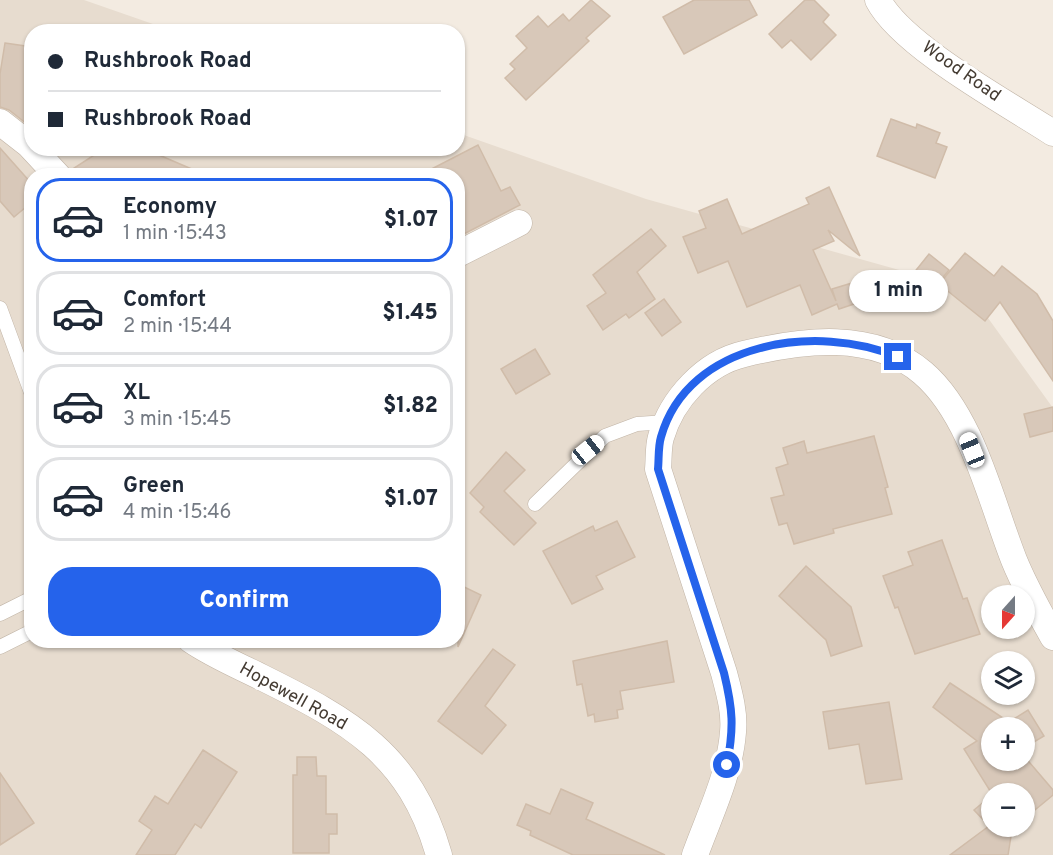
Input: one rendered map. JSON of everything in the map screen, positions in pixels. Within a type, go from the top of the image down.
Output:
[{"type":"street","name":"Wood Road","points":[[878,0],[906,32],[933,56],[1053,133]]},
{"type":"street","points":[[0,122],[24,142]]},
{"type":"street","points":[[39,156],[51,168]]},
{"type":"street","points":[[465,250],[519,223]]},
{"type":"street","points":[[695,855],[727,765],[733,731],[732,705],[724,673],[658,469],[661,438],[667,422],[687,389],[704,372],[734,356],[783,344],[847,342],[873,347],[898,357],[923,373],[948,403],[963,428],[1015,562],[1053,637]]},
{"type":"street","name":"Hopewell Road","points":[[207,648],[345,723],[388,757],[419,800],[439,855]]},
{"type":"lane","points":[[0,308],[24,373]]},
{"type":"lane","points":[[535,504],[604,436],[637,424],[667,422]]},
{"type":"lane","points":[[0,614],[24,602]]},
{"type":"lane","points":[[0,647],[24,635]]},
{"type":"shaded area","points":[[0,0],[84,0],[153,24],[24,24],[24,156],[465,156],[465,135],[646,199],[967,289],[1053,408],[1053,855],[0,855]]},
{"type":"building","points":[[591,0],[610,16],[586,38],[589,41],[526,100],[505,78],[515,69],[510,64],[527,48],[516,36],[538,16],[548,27],[563,14],[569,21]]},
{"type":"building","points":[[694,0],[749,0],[757,15],[684,54],[663,17]]},
{"type":"building","points":[[805,0],[814,0],[829,15],[823,22],[836,35],[811,60],[791,40],[782,48],[769,34]]},
{"type":"building","points":[[5,43],[24,46],[24,122],[9,110],[0,107],[0,74]]},
{"type":"building","points":[[891,119],[916,128],[917,124],[940,133],[936,143],[947,147],[935,178],[877,156]]},
{"type":"building","points":[[478,145],[501,191],[510,187],[520,205],[465,233],[465,168],[433,168],[457,156],[465,156],[465,152]]},
{"type":"building","points":[[0,148],[24,175],[24,209],[14,217],[0,201]]},
{"type":"building","points":[[93,156],[161,156],[189,168],[74,168]]},
{"type":"building","points":[[829,187],[860,256],[828,230],[834,241],[813,250],[836,301],[832,289],[852,283],[860,302],[839,309],[837,304],[812,315],[800,285],[747,307],[728,261],[698,273],[683,237],[706,228],[699,211],[727,199],[742,234],[809,204],[806,198]]},
{"type":"building","points":[[651,229],[666,246],[637,272],[655,299],[629,318],[626,314],[603,330],[587,306],[606,293],[593,275]]},
{"type":"building","points":[[965,253],[994,276],[1002,266],[1037,294],[1053,321],[1053,381],[1000,302],[985,321],[939,284]]},
{"type":"building","points":[[929,254],[949,270],[920,305],[901,289]]},
{"type":"building","points":[[664,299],[681,322],[662,336],[645,313]]},
{"type":"building","points":[[535,349],[550,374],[516,394],[501,369]]},
{"type":"building","points":[[1053,407],[1053,431],[1030,437],[1024,414]]},
{"type":"building","points":[[874,436],[888,487],[885,488],[892,514],[833,529],[834,533],[794,544],[787,523],[779,525],[771,498],[784,495],[776,468],[788,464],[783,448],[804,441],[807,453]]},
{"type":"building","points":[[506,452],[525,470],[504,491],[536,523],[514,545],[480,512],[484,507],[470,493]]},
{"type":"building","points":[[617,521],[635,557],[596,576],[603,589],[572,604],[543,551],[593,526],[595,531]]},
{"type":"building","points":[[942,540],[963,599],[967,598],[980,634],[915,654],[898,607],[895,608],[883,576],[913,565],[908,552]]},
{"type":"building","points":[[806,566],[851,607],[862,646],[831,656],[826,640],[779,596]]},
{"type":"building","points":[[465,587],[481,595],[465,631]]},
{"type":"building","points":[[667,641],[674,682],[620,691],[623,709],[617,710],[618,718],[595,722],[594,714],[588,716],[582,684],[577,685],[573,661]]},
{"type":"building","points":[[493,649],[515,665],[485,706],[506,725],[482,754],[438,721]]},
{"type":"building","points":[[950,683],[1001,717],[981,717],[981,771],[1035,771],[1035,769],[1053,790],[1053,795],[1035,810],[1035,783],[985,783],[964,749],[977,741],[933,707]]},
{"type":"building","points":[[889,702],[902,779],[866,784],[859,744],[829,749],[823,712]]},
{"type":"building","points":[[1028,710],[1032,717],[1017,717]]},
{"type":"building","points":[[1035,721],[1044,736],[1035,741]]},
{"type":"building","points":[[203,750],[237,772],[201,828],[195,824],[175,855],[136,855],[152,830],[139,821],[155,796],[168,804]]},
{"type":"building","points":[[297,757],[316,757],[317,776],[326,776],[326,814],[337,814],[337,834],[329,834],[329,853],[293,853],[293,775],[297,775]]},
{"type":"building","points":[[0,773],[34,823],[0,845]]},
{"type":"building","points":[[561,789],[593,803],[586,819],[665,855],[573,855],[530,835],[531,831],[517,825],[526,804],[550,814]]},
{"type":"building","points":[[981,804],[981,817],[974,810]]},
{"type":"building","points":[[981,832],[981,837],[1011,837],[1008,855],[950,855]]},
{"type":"route","points":[[727,765],[733,731],[732,705],[724,673],[658,469],[661,438],[672,410],[687,389],[704,372],[734,356],[783,344],[847,342],[873,347],[898,357]]}]
